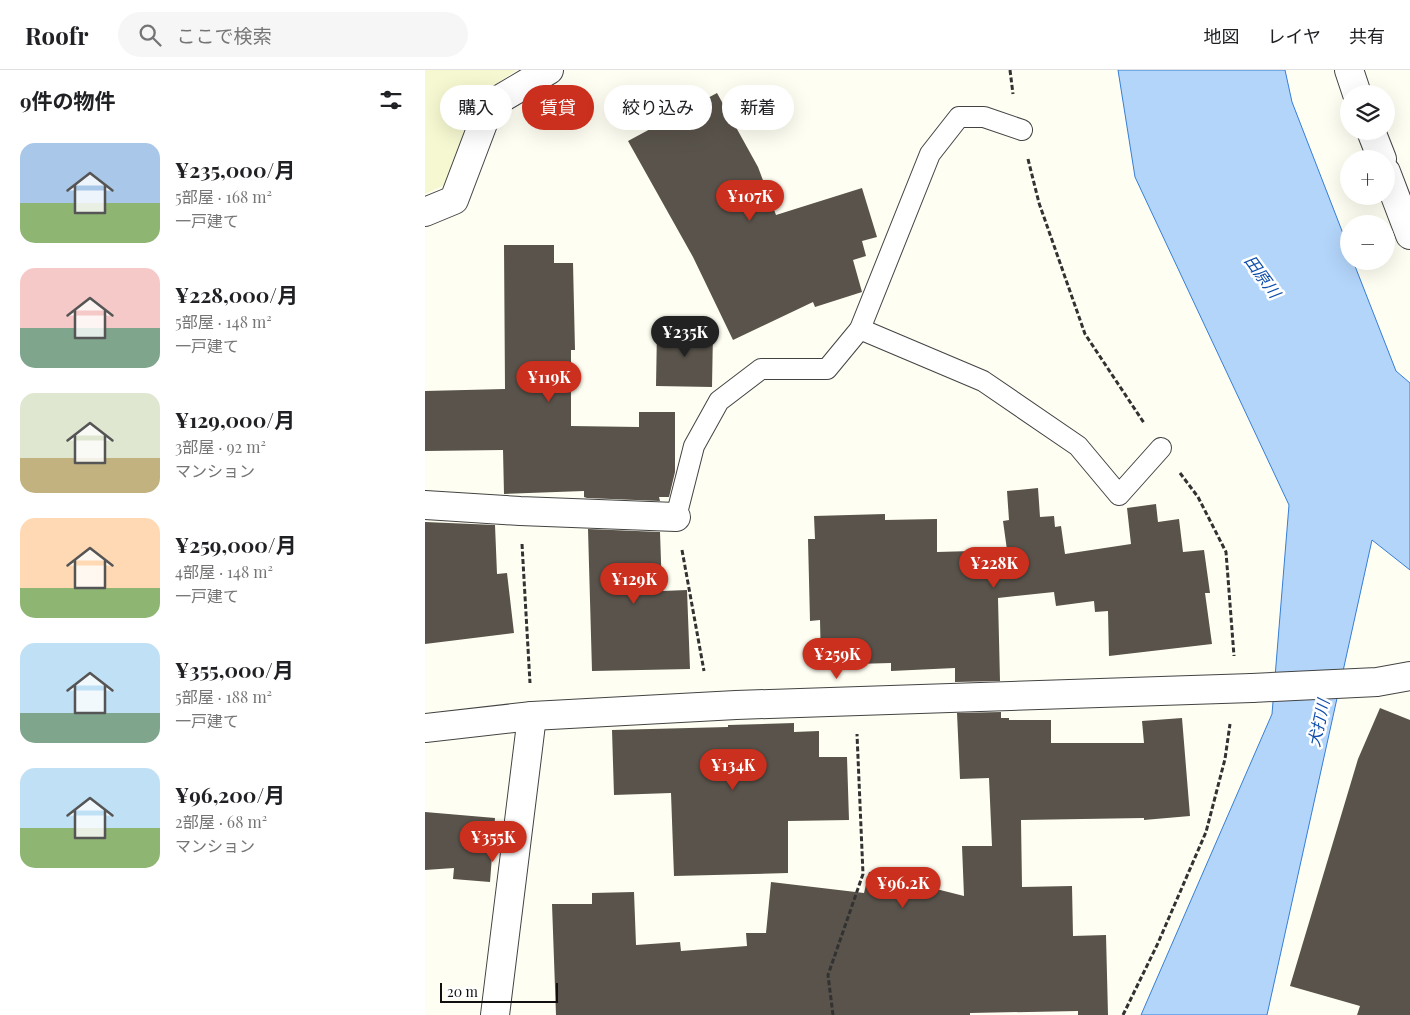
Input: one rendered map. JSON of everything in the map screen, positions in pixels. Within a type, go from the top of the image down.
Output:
[{"type":"street","points":[[425,212],[454,200],[490,105],[549,70]]},
{"type":"street","points":[[1349,70],[1354,85]]},
{"type":"street","points":[[1395,196],[1410,235]]},
{"type":"street","points":[[425,505],[676,517]]},
{"type":"street","points":[[425,728],[532,716],[711,706],[1244,688],[1377,682],[1410,676]]},
{"type":"street","points":[[495,1015],[532,716]]},
{"type":"lane","points":[[676,517],[694,446],[719,401],[761,369],[827,369],[860,329],[929,154],[959,117],[985,117],[1022,130]]},
{"type":"lane","points":[[860,329],[983,381],[1078,446],[1119,495],[1161,448]]},
{"type":"path","points":[[1009,70],[1039,203],[1085,334],[1161,448],[1198,497],[1226,552],[1244,688],[1206,832],[1158,943],[1123,1015]]},
{"type":"path","points":[[520,511],[532,716]]},
{"type":"path","points":[[676,517],[711,706]]},
{"type":"path","points":[[833,1015],[828,975],[863,874],[856,701]]},
{"type":"green space","points":[[425,70],[517,70],[495,85],[440,85],[440,130],[467,130],[447,184],[425,194]]},
{"type":"water","points":[[1118,70],[1285,70],[1292,102],[1340,226],[1340,270],[1357,270],[1396,371],[1410,383],[1410,570],[1372,540],[1267,1015],[1141,1015],[1272,714],[1289,505],[1135,177]]},
{"type":"building","points":[[717,93],[722,102],[722,130],[738,130],[758,167],[776,215],[862,188],[877,237],[862,241],[866,256],[853,260],[862,292],[815,307],[813,302],[733,340],[693,257],[628,141],[648,130],[712,130],[712,96]]},
{"type":"building","points":[[504,245],[554,245],[554,263],[573,263],[575,350],[571,350],[571,426],[639,427],[639,412],[675,412],[675,472],[669,497],[659,497],[660,501],[587,498],[584,497],[584,491],[504,494],[503,450],[425,451],[425,391],[505,389]]},
{"type":"building","points":[[657,330],[713,331],[712,387],[656,386]]},
{"type":"building","points":[[1038,488],[1040,517],[1054,516],[1055,527],[1061,526],[1065,554],[1131,544],[1127,508],[1156,504],[1158,522],[1179,519],[1183,552],[1204,550],[1210,593],[1205,593],[1212,644],[1109,656],[1108,611],[1095,612],[1094,601],[1056,606],[1054,592],[998,598],[1000,681],[955,682],[955,668],[891,671],[891,663],[821,665],[820,620],[810,621],[808,539],[815,539],[814,516],[885,514],[885,520],[937,519],[937,552],[1007,550],[1003,521],[1009,520],[1007,491]]},
{"type":"building","points":[[425,522],[495,525],[497,574],[507,573],[514,633],[425,644]]},
{"type":"building","points":[[588,529],[660,532],[662,591],[687,590],[690,669],[592,671]]},
{"type":"building","points":[[1380,708],[1410,720],[1410,1015],[1357,1015],[1360,1006],[1290,986],[1358,759]]},
{"type":"building","points":[[1001,712],[1001,718],[1009,718],[1009,720],[1051,720],[1051,743],[1144,743],[1142,721],[1182,718],[1190,816],[1144,820],[1144,818],[1021,820],[1022,887],[1072,886],[1073,936],[1106,935],[1108,1015],[1078,1015],[1078,1011],[970,1013],[970,1015],[556,1015],[552,904],[592,904],[592,893],[634,892],[636,945],[680,942],[681,951],[747,946],[746,933],[766,933],[771,882],[864,893],[869,872],[964,896],[962,846],[992,846],[989,778],[960,779],[957,713]]},
{"type":"building","points":[[794,723],[794,732],[819,731],[819,757],[847,757],[849,820],[788,821],[788,873],[674,876],[671,793],[614,795],[612,730]]},
{"type":"building","points":[[425,812],[495,818],[490,882],[453,879],[454,868],[425,870]]},
{"type":"water label","name":"田原川","points":[[1263,276]]},
{"type":"water label","name":"犬打川","points":[[1318,723]]}]
